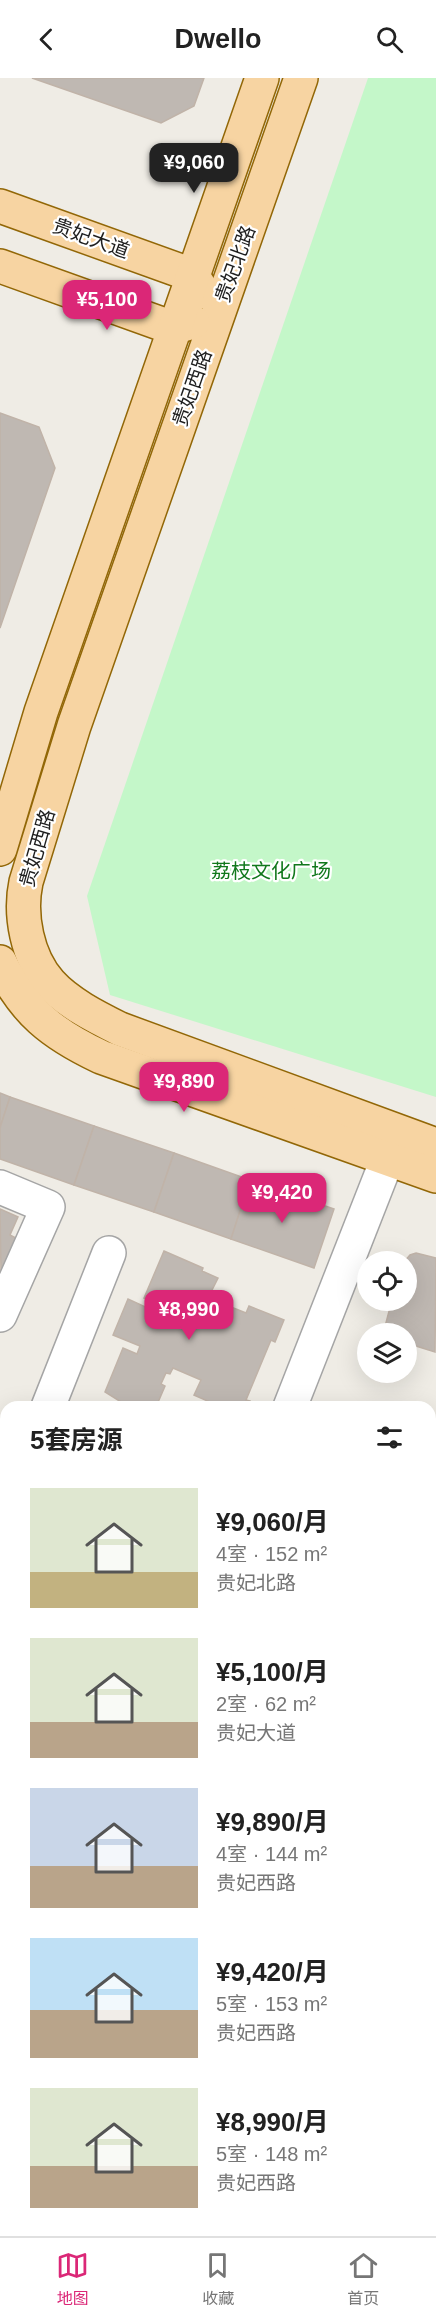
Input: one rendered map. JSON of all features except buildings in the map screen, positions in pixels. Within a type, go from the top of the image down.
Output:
[{"type":"main road","name":"贵妃北路","points":[[173,328],[262,78]]},
{"type":"main road","name":"贵妃北路","points":[[217,314],[301,78]]},
{"type":"main road","name":"贵妃大道","points":[[0,206],[192,275]]},
{"type":"main road","points":[[0,266],[173,328],[217,314],[192,275]]},
{"type":"main road","name":"贵妃西路","points":[[217,314],[74,726],[26,882],[22,901],[23,920],[37,964],[51,983],[92,1015],[393,1145],[436,1176]]},
{"type":"main road","name":"贵妃西路","points":[[0,849],[41,712],[173,328]]},
{"type":"main road","name":"贵妃西路","points":[[0,962],[10,984],[28,1010],[75,1045],[101,1057],[393,1145],[436,1145]]},
{"type":"lane","points":[[292,1401],[393,1145]]},
{"type":"lane","points":[[0,1186],[48,1208],[0,1315]]},
{"type":"lane","points":[[50,1401],[109,1253]]},
{"type":"green space","name":"荔枝文化广场","points":[[368,78],[436,78],[436,1097],[110,995],[87,896]]}]
